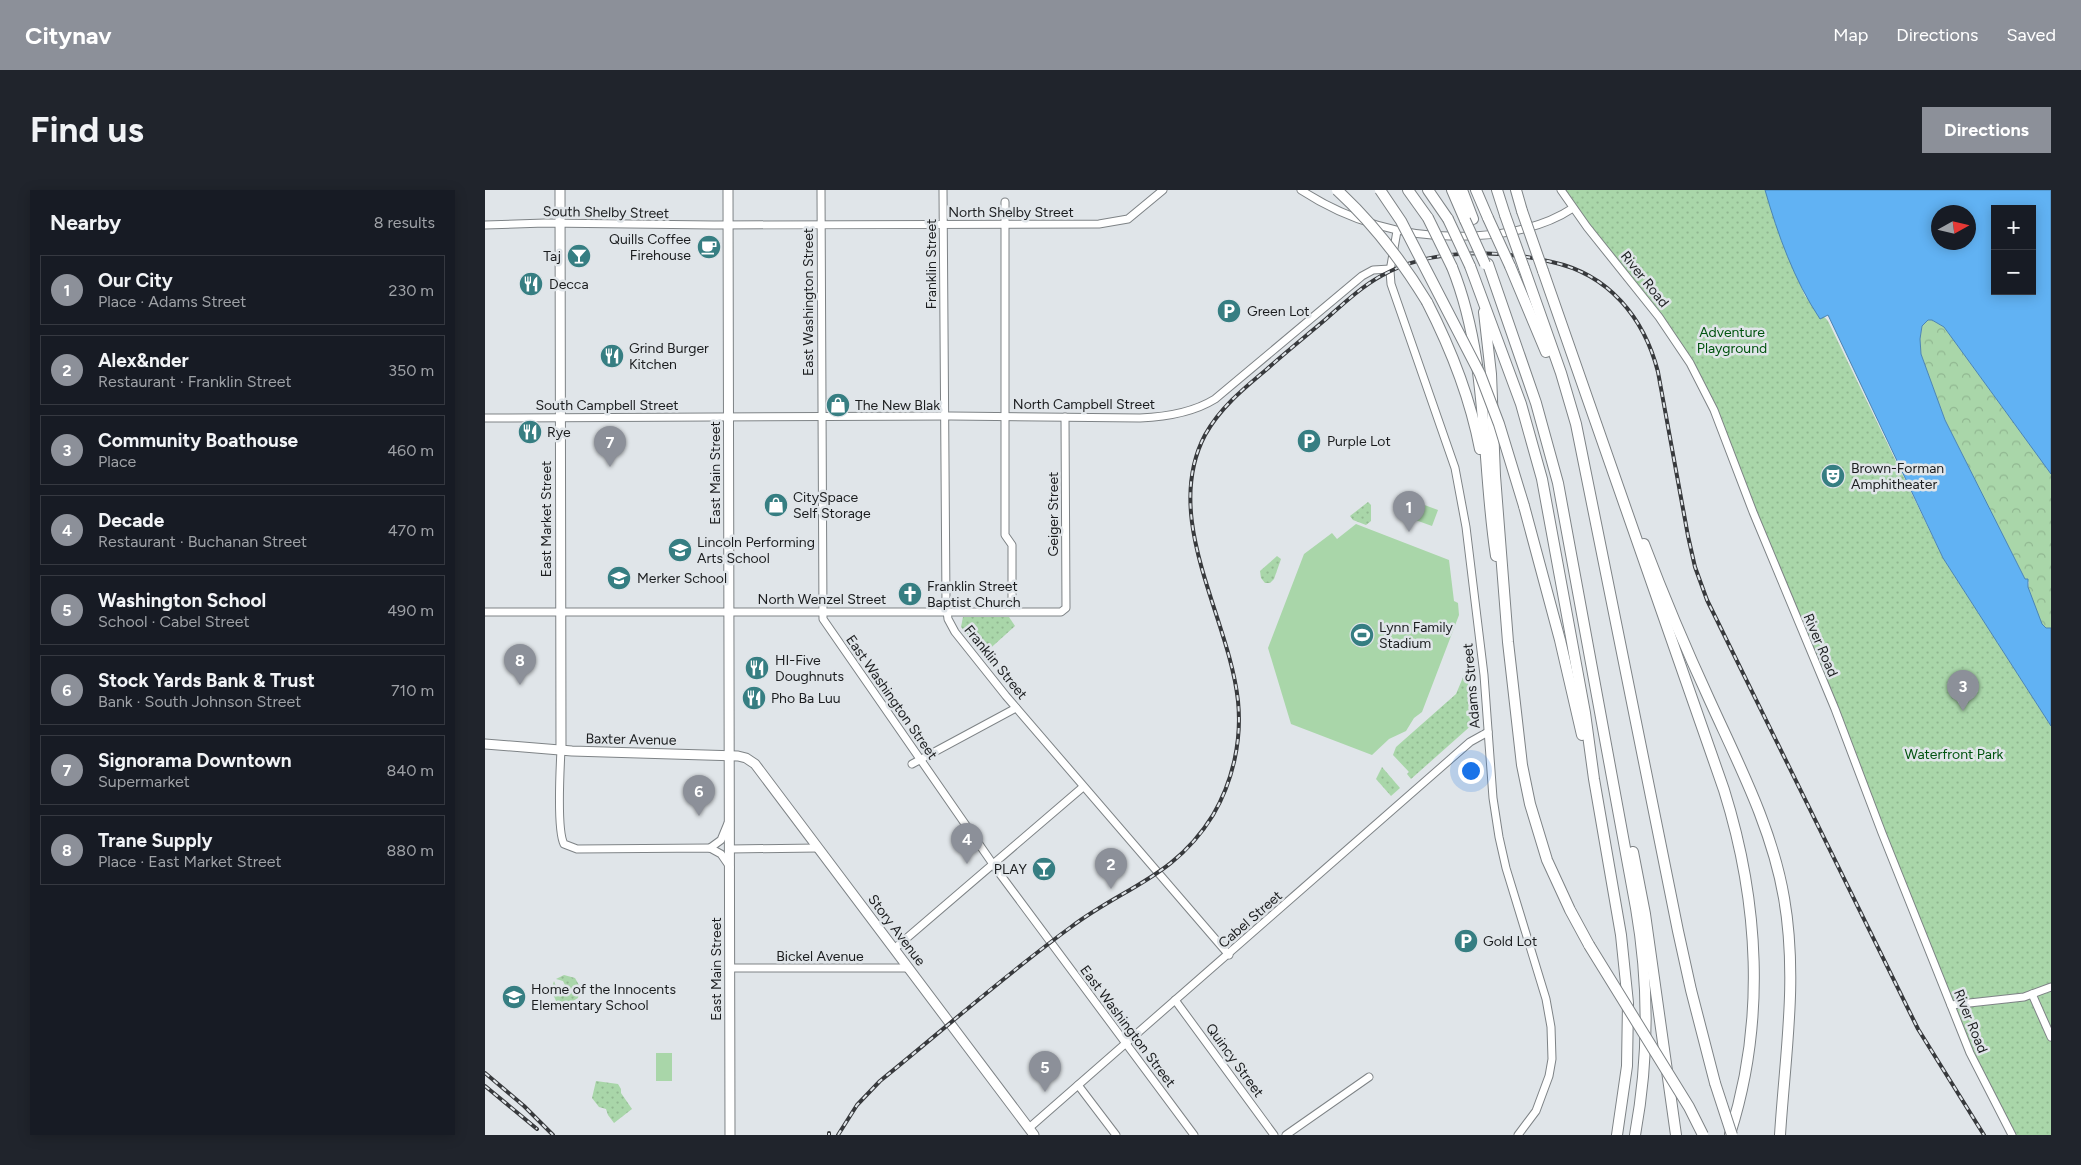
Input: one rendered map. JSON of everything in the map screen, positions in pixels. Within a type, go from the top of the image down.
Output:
[{"type":"highway","points":[[1337,190],[1382,237],[1401,262],[1427,302],[1447,343],[1470,404],[1482,461],[1508,642]]},
{"type":"highway","points":[[1380,190],[1401,221],[1480,374],[1499,424],[1560,640],[1593,779],[1621,935],[1628,1003],[1627,1066],[1617,1135]]},
{"type":"highway","points":[[1408,190],[1427,218],[1452,267],[1464,299],[1473,338],[1482,409],[1490,518]]},
{"type":"highway","points":[[1428,190],[1448,219],[1459,240],[1521,404],[1542,480],[1585,713],[1593,779]]},
{"type":"highway","points":[[1451,190],[1469,220]]},
{"type":"highway","points":[[1462,190],[1469,220],[1536,403],[1554,463],[1619,811],[1639,928],[1645,990],[1645,1058],[1635,1135]]},
{"type":"highway","points":[[1477,190],[1554,372],[1589,481]]},
{"type":"highway","points":[[1497,190],[1569,398],[1589,481],[1679,939],[1715,1083],[1731,1135]]},
{"type":"highway","points":[[1515,190],[1723,790],[1744,866],[1753,936],[1754,996],[1745,1074],[1731,1135]]},
{"type":"highway","points":[[1483,301],[1491,374],[1495,476],[1508,642],[1519,749],[1530,804],[1551,869],[1570,910],[1589,946],[1689,1107],[1703,1135]]},
{"type":"highway","points":[[1587,396],[1679,632],[1753,796],[1776,861],[1787,921],[1791,975],[1790,1020],[1780,1135]]},
{"type":"highway","points":[[1619,811],[1636,866],[1645,914],[1676,1135]]},
{"type":"main road","name":"East Market Street","points":[[560,190],[561,750]]},
{"type":"main road","name":"East Main Street","points":[[728,190],[730,1135]]},
{"type":"main road","name":"Baxter Avenue","points":[[485,744],[561,750],[730,755]]},
{"type":"main road","name":"Story Avenue","points":[[730,755],[746,758],[757,766],[1031,1131]]},
{"type":"street","name":"East Washington Street","points":[[821,190],[823,619],[993,864],[1194,1135]]},
{"type":"street","name":"Franklin Street","points":[[943,190],[944,416],[948,619],[955,632],[1016,708],[1229,955]]},
{"type":"street","name":"North Shelby Street","points":[[727,224],[1090,224],[1116,222],[1128,218],[1163,190]]},
{"type":"street","points":[[1301,190],[1331,208],[1352,217],[1397,231],[1436,236],[1498,233],[1529,227],[1561,216],[1573,208]]},
{"type":"street","name":"River Road","points":[[1561,190],[1659,317],[1687,358],[1715,410],[1755,518],[1835,710],[1969,1053],[2012,1135]]},
{"type":"street","points":[[1005,202],[1005,535],[1012,545],[1012,611]]},
{"type":"street","name":"South Shelby Street","points":[[485,225],[727,224]]},
{"type":"street","name":"Adams Street","points":[[1397,231],[1390,269],[1391,284],[1445,436],[1461,496],[1484,675],[1494,804],[1500,844],[1546,999],[1552,1035],[1552,1059],[1544,1092],[1535,1113],[1518,1135]]},
{"type":"street","name":"North Campbell Street","points":[[728,418],[944,416],[1151,418],[1210,403],[1362,276],[1373,270],[1390,269]]},
{"type":"street","name":"Geiger Street","points":[[1064,610],[1066,608],[1065,417]]},
{"type":"street","name":"South Campbell Street","points":[[485,418],[728,418]]},
{"type":"street","name":"North Wenzel Street","points":[[485,612],[1061,612],[1064,610]]},
{"type":"street","points":[[912,764],[1016,708]]},
{"type":"street","name":"Cabel Street","points":[[1031,1131],[1125,1043],[1229,955],[1470,742],[1488,732]]},
{"type":"street","name":"East Market Street","points":[[561,750],[561,836],[566,846],[577,848],[710,848]]},
{"type":"street","points":[[894,949],[1083,787]]},
{"type":"street","points":[[729,820],[721,840],[710,848],[721,854],[729,866]]},
{"type":"street","points":[[730,849],[819,848]]},
{"type":"street","name":"Bickel Avenue","points":[[731,968],[909,968]]},
{"type":"street","points":[[1951,1005],[2023,996],[2051,987]]},
{"type":"street","points":[[2032,994],[2051,1037]]},
{"type":"street","name":"Quincy Street","points":[[1175,1000],[1274,1135]]},
{"type":"street","points":[[1286,1135],[1369,1076]]},
{"type":"street","points":[[1078,1085],[1116,1135]]},
{"type":"green space","name":"Waterfront Park","points":[[1563,190],[1765,190],[1785,248],[1805,296],[1828,321],[1943,558],[2051,726],[2051,1135],[2013,1135],[1970,1053],[1714,410],[1690,363]]},
{"type":"green space","points":[[1928,320],[1932,320],[1944,327],[2051,474],[2051,628],[2045,628],[2041,624],[2028,587],[2029,582],[2025,579],[1945,420],[1921,354],[1920,339],[1922,326]]},
{"type":"green space","points":[[1403,497],[1438,510],[1432,526],[1396,513]]},
{"type":"green space","points":[[1368,502],[1371,505],[1371,521],[1366,525],[1353,520],[1350,516]]},
{"type":"green space","name":"Lynn Family Stadium","points":[[1356,524],[1449,560],[1454,601],[1458,603],[1459,615],[1422,712],[1414,718],[1406,731],[1389,739],[1372,755],[1291,724],[1268,648],[1304,554],[1332,533],[1337,539]]},
{"type":"green space","points":[[1277,556],[1281,559],[1274,579],[1270,583],[1265,583],[1261,578],[1260,571]]},
{"type":"green space","points":[[963,617],[1009,617],[1015,626],[984,654],[961,627]]},
{"type":"green space","points":[[1464,675],[1467,676],[1474,723],[1411,779],[1407,774],[1409,772],[1393,755],[1396,747],[1456,694]]},
{"type":"green space","points":[[1382,767],[1400,788],[1391,796],[1376,779]]},
{"type":"green space","points":[[564,975],[575,978],[580,987],[578,998],[568,1004],[556,1001],[551,990],[554,981],[557,989],[564,988],[563,981],[556,979]]},
{"type":"green space","points":[[656,1053],[672,1053],[672,1081],[656,1081]]},
{"type":"green space","points":[[596,1081],[618,1084],[621,1093],[632,1109],[614,1123],[606,1109],[599,1107],[592,1098]]},
{"type":"water","points":[[1765,190],[2051,190],[2051,474],[1944,327],[1932,320],[1928,320],[1922,326],[1920,339],[1921,354],[1945,420],[2025,579],[2028,579],[2028,587],[2042,624],[2046,628],[2051,628],[2051,726],[1943,558],[1828,315],[1820,319],[1802,289],[1781,240]]},
{"type":"railway","points":[[838,1135],[857,1105],[880,1081],[998,983],[1071,927],[1148,879],[1182,853],[1198,836],[1220,802],[1231,774],[1237,745],[1239,730],[1238,701],[1223,635],[1202,568],[1194,534],[1190,500],[1193,467],[1205,435],[1211,425],[1233,399],[1249,384],[1352,296],[1374,280],[1400,267],[1421,260],[1443,256],[1488,253],[1552,262],[1572,268],[1590,277],[1621,301],[1643,333],[1652,352],[1658,372],[1688,536],[1695,567],[1707,600],[1918,1029],[1984,1135]]},
{"type":"railway","points":[[485,1073],[524,1106],[553,1135]]},
{"type":"railway","points":[[485,1086],[537,1129]]},
{"type":"place","name":"Quills Coffee Firehouse","points":[[709,247]]},
{"type":"place","name":"Taj","points":[[579,256]]},
{"type":"place","name":"Decca","points":[[531,284]]},
{"type":"place","name":"Green Lot","points":[[1229,311]]},
{"type":"place","name":"Grind Burger Kitchen","points":[[612,356]]},
{"type":"place","name":"The New Blak","points":[[838,405]]},
{"type":"place","name":"Rye","points":[[530,432]]},
{"type":"place","name":"Purple Lot","points":[[1309,441]]},
{"type":"place","name":"Signorama Downtown","points":[[610,467]]},
{"type":"place","name":"Brown-Forman Amphitheater","points":[[1833,476]]},
{"type":"place","name":"CitySpace Self Storage","points":[[776,505]]},
{"type":"place","name":"Our City","points":[[1409,532]]},
{"type":"place","name":"Lincoln Performing Arts School","points":[[680,550]]},
{"type":"place","name":"Merker School","points":[[619,578]]},
{"type":"place","name":"Franklin Street Baptist Church","points":[[910,594]]},
{"type":"place","name":"Lynn Family Stadium","points":[[1362,635]]},
{"type":"place","name":"HI-Five Doughnuts","points":[[757,668]]},
{"type":"place","name":"Trane Supply","points":[[520,685]]},
{"type":"place","name":"Pho Ba Luu","points":[[754,698]]},
{"type":"place","name":"Community Boathouse","points":[[1963,711]]},
{"type":"place","name":"Stock Yards Bank & Trust","points":[[699,816]]},
{"type":"place","name":"Decade","points":[[967,864]]},
{"type":"place","name":"PLAY","points":[[1044,869]]},
{"type":"place","name":"Alex&nder","points":[[1111,889]]},
{"type":"place","name":"Gold Lot","points":[[1466,941]]},
{"type":"place","name":"Home of the Innocents Elementary School","points":[[514,997]]},
{"type":"place","name":"Washington School","points":[[1045,1092]]},
{"type":"park label","name":"Adventure Playground","points":[[1732,340]]}]
